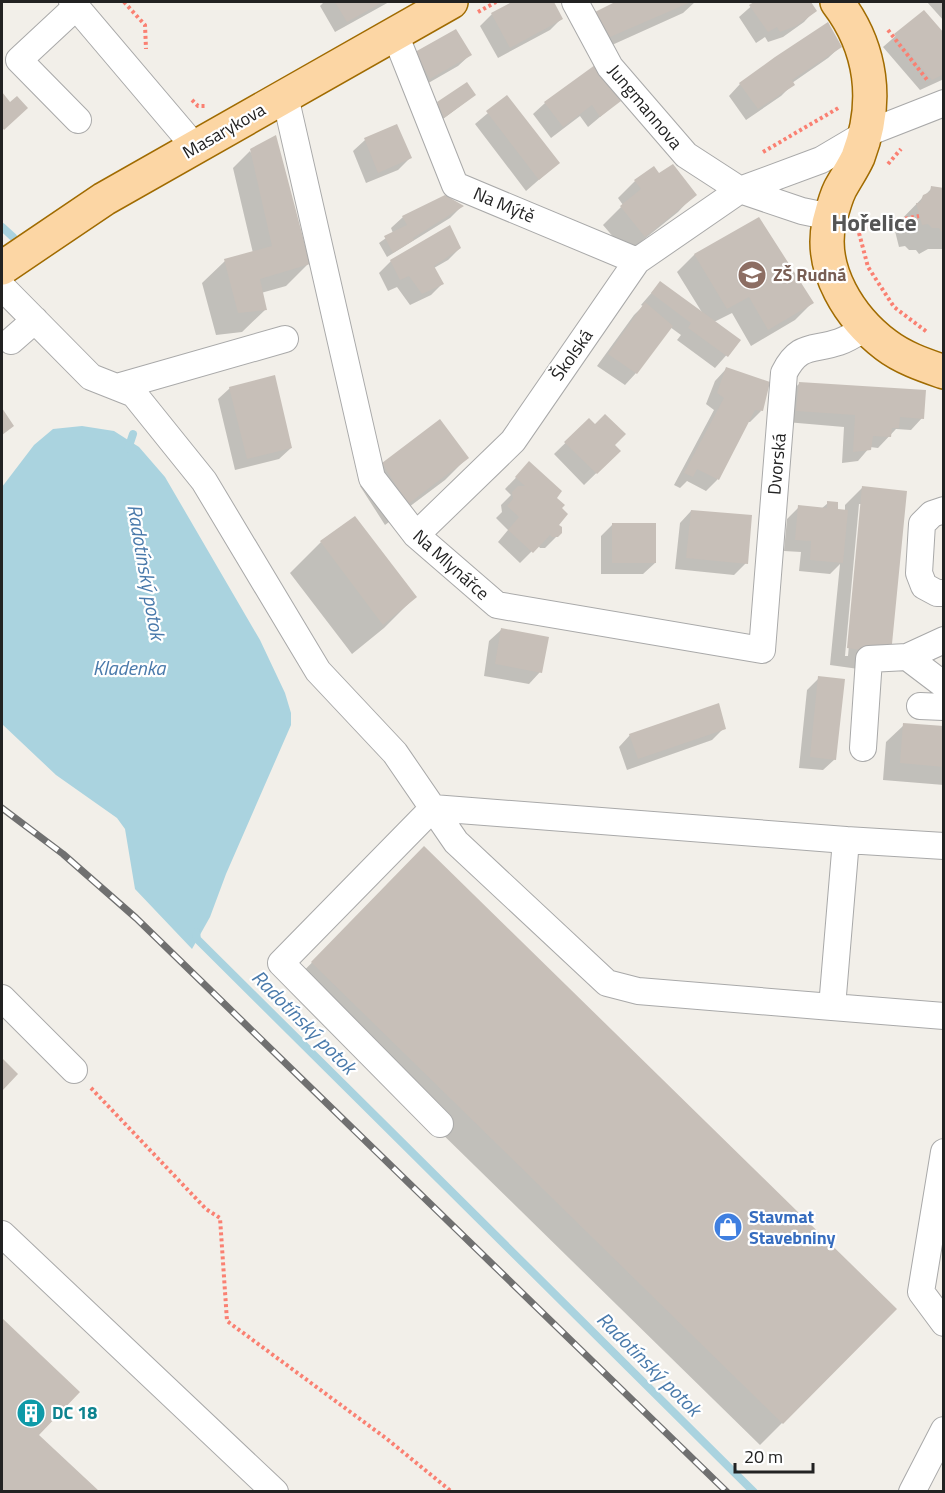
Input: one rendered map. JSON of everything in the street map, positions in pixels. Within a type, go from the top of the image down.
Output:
[{"type":"main road","name":"Masarykova","points":[[2,268],[104,199],[451,2]]},
{"type":"main road","points":[[837,2],[860,38],[868,68],[870,104],[865,134],[857,158],[839,191],[849,222],[827,240],[831,270],[850,308],[865,328],[887,347],[917,363],[944,372]]},
{"type":"street","name":"Jungmannova","points":[[575,2],[610,68],[686,155],[740,190]]},
{"type":"street","points":[[78,120],[19,60],[74,4],[195,147]]},
{"type":"street","name":"Na Mýtě","points":[[394,34],[455,185],[637,261]]},
{"type":"street","name":"Školská","points":[[416,535],[513,441],[637,261],[740,190],[821,160],[937,95]]},
{"type":"street","name":"Na Mlynářce","points":[[285,96],[372,478],[416,535],[497,605],[762,651]]},
{"type":"street","points":[[740,190],[802,212],[849,222]]},
{"type":"street","points":[[2,287],[92,377],[134,394],[204,481],[318,671],[395,753],[456,842],[607,983],[638,991],[944,1016]]},
{"type":"street","points":[[11,341],[34,320]]},
{"type":"street","name":"Dvorská","points":[[762,651],[784,373],[791,358],[809,348],[839,342],[865,328]]},
{"type":"street","points":[[117,387],[285,339]]},
{"type":"street","points":[[944,510],[932,514],[922,524],[919,573],[924,586],[937,593],[944,593]]},
{"type":"street","points":[[863,748],[869,659],[907,657],[944,640]]},
{"type":"street","points":[[907,657],[944,685]]},
{"type":"street","points":[[440,1124],[281,963],[433,808],[944,846]]},
{"type":"street","points":[[832,1007],[846,840]]},
{"type":"street","points":[[2,998],[74,1070]]},
{"type":"street","points":[[944,1152],[921,1292],[944,1323]]},
{"type":"street","points":[[2,1234],[275,1491]]},
{"type":"street","points":[[912,1491],[944,1430]]},
{"type":"path","points":[[123,2],[145,25],[146,54]]},
{"type":"path","points":[[883,24],[937,95]]},
{"type":"path","points":[[191,99],[198,106],[207,105]]},
{"type":"path","points":[[761,153],[843,105]]},
{"type":"path","points":[[886,166],[908,141]]},
{"type":"path","points":[[919,216],[849,222],[868,267],[894,307],[934,335]]},
{"type":"path","points":[[74,1070],[206,1209],[220,1218],[227,1321],[387,1439],[453,1491]]},
{"type":"water","name":"Kladenka","points":[[82,426],[114,431],[139,447],[165,477],[260,640],[285,693],[291,713],[291,725],[226,874],[210,917],[192,949],[135,889],[125,829],[117,818],[56,775],[2,724],[2,487],[34,445],[53,429]]},
{"type":"building","points":[[335,2],[383,2],[347,22]]},
{"type":"building","points":[[512,2],[554,2],[563,19],[510,48],[491,13]]},
{"type":"building","points":[[615,2],[691,2],[610,37],[595,12]]},
{"type":"building","points":[[754,2],[811,2],[817,11],[796,26],[780,32],[777,27],[768,32],[749,5]]},
{"type":"building","points":[[924,10],[944,33],[944,74],[932,80],[894,34]]},
{"type":"building","points":[[828,22],[842,47],[792,80],[795,85],[758,109],[739,83]]},
{"type":"building","points":[[456,29],[472,55],[430,79],[415,52]]},
{"type":"building","points":[[595,65],[621,101],[600,117],[592,105],[563,127],[544,102]]},
{"type":"building","points":[[467,82],[476,95],[444,118],[437,102]]},
{"type":"building","points":[[2,92],[10,102],[17,96],[28,108],[4,130],[2,127]]},
{"type":"building","points":[[507,95],[560,163],[539,180],[486,111]]},
{"type":"building","points":[[397,124],[412,158],[378,173],[364,138]]},
{"type":"building","points":[[276,135],[310,264],[260,279],[267,310],[238,313],[224,259],[272,246],[250,149]]},
{"type":"building","points":[[673,164],[697,195],[645,237],[620,206],[641,189],[634,180],[654,166],[659,173]]},
{"type":"building","points":[[931,186],[944,188],[942,232],[939,228],[932,228],[928,224],[922,225],[916,203],[920,203],[923,195],[930,192]]},
{"type":"building","points":[[445,195],[464,206],[393,253],[384,236],[407,225],[402,216]]},
{"type":"building","name":"ZŠ Rudná","points":[[759,217],[814,303],[768,330],[749,297],[727,309],[694,254]]},
{"type":"building","points":[[450,225],[461,248],[434,266],[444,284],[422,294],[409,276],[400,280],[390,260]]},
{"type":"building","points":[[660,281],[741,340],[728,357],[688,328],[691,323],[651,293]]},
{"type":"building","points":[[645,302],[673,326],[637,374],[608,354]]},
{"type":"building","points":[[726,367],[770,382],[763,411],[755,410],[719,480],[697,469],[693,477],[684,473],[724,398],[717,393]]},
{"type":"building","points":[[275,375],[292,448],[247,459],[229,387]]},
{"type":"building","points":[[799,382],[926,390],[924,419],[900,417],[899,428],[892,428],[891,437],[873,436],[871,450],[853,452],[855,415],[796,411]]},
{"type":"building","points":[[2,408],[14,426],[2,435]]},
{"type":"building","points":[[605,414],[626,434],[615,445],[621,451],[597,474],[564,442],[589,418],[595,424]]},
{"type":"building","points":[[440,419],[469,458],[408,504],[382,463]]},
{"type":"building","points":[[529,461],[562,491],[557,498],[565,505],[562,508],[568,514],[559,525],[562,527],[562,533],[558,537],[550,535],[533,553],[508,530],[519,517],[507,506],[513,499],[512,492],[518,486],[525,486],[515,477]]},
{"type":"building","points":[[862,486],[907,491],[891,654],[847,648]]},
{"type":"building","points":[[827,501],[838,502],[838,509],[848,510],[843,563],[810,560],[811,541],[795,540],[798,505],[827,508]]},
{"type":"building","points":[[691,510],[752,515],[748,564],[686,558]]},
{"type":"building","points":[[355,516],[417,597],[383,625],[320,541]]},
{"type":"building","points":[[612,523],[656,523],[656,563],[612,563]]},
{"type":"building","points":[[501,628],[549,637],[542,673],[495,664]]},
{"type":"building","points":[[818,676],[845,679],[836,760],[810,757]]},
{"type":"building","points":[[719,703],[726,729],[638,759],[629,734]]},
{"type":"building","points":[[903,723],[944,726],[944,767],[900,763]]},
{"type":"building","points":[[424,846],[897,1309],[783,1424],[311,962]]},
{"type":"building","points":[[2,1058],[18,1074],[2,1091]]},
{"type":"building","name":"DC 18","points":[[2,1318],[80,1392],[39,1435],[99,1491],[2,1491]]},
{"type":"waterway","name":"Radotínský potok","points":[[2,227],[13,237]]},
{"type":"waterway","name":"Radotínský potok","points":[[128,449],[133,434]]},
{"type":"waterway","name":"Radotínský potok","points":[[196,932],[197,939],[754,1492]]},
{"type":"railway","points":[[2,808],[63,854],[136,918],[727,1492]]},
{"type":"place","name":"ZŠ Rudná","points":[[752,275]]},
{"type":"place","name":"Stavmat Stavebniny","points":[[728,1227]]},
{"type":"place","name":"DC 18","points":[[31,1413]]},
{"type":"district","name":"Hořelice","points":[[874,223]]}]
